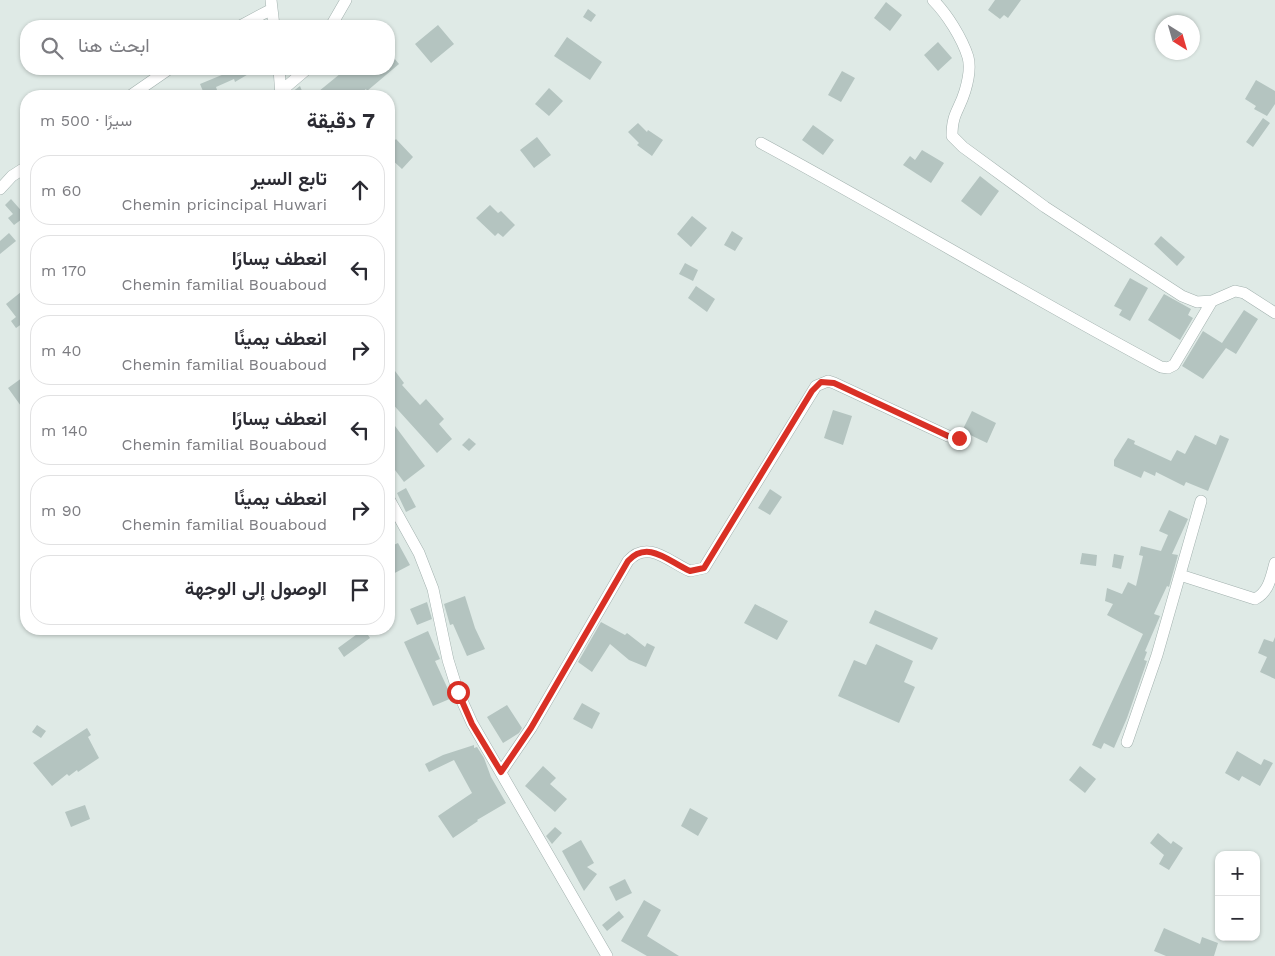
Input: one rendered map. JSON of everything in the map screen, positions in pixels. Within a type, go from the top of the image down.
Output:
[{"type":"street","points":[[334,20],[346,0]]},
{"type":"street","points":[[933,0],[955,31],[968,57],[969,74],[964,93],[952,120],[952,136],[963,147],[1045,207],[1136,268],[1182,296],[1198,302],[1212,301],[1235,291],[1244,293],[1275,313]]},
{"type":"street","points":[[248,20],[271,4],[273,20]]},
{"type":"street","points":[[139,90],[160,75]]},
{"type":"street","points":[[279,75],[280,90]]},
{"type":"street","points":[[284,90],[301,75]]},
{"type":"street","points":[[761,143],[884,210],[1049,307],[1161,367],[1168,368],[1174,365],[1212,301]]},
{"type":"street","points":[[0,189],[12,176],[20,171]]},
{"type":"street","points":[[501,772],[531,728],[628,561],[640,552],[648,550],[656,552],[690,571],[704,568],[816,386],[828,381],[834,383],[948,436],[959,438]]},
{"type":"street","points":[[1127,742],[1180,575],[1201,501]]},
{"type":"street","points":[[395,510],[418,553],[433,589],[448,660],[458,692],[472,724],[607,956]]},
{"type":"street","points":[[1180,575],[1255,599],[1262,596],[1268,588],[1275,563]]},
{"type":"building","points":[[995,0],[1021,0],[1008,18],[1004,15],[1000,19],[988,10]]},
{"type":"building","points":[[886,2],[902,15],[890,31],[874,18]]},
{"type":"building","points":[[588,9],[596,15],[591,22],[583,17]]},
{"type":"building","points":[[438,25],[454,44],[431,63],[415,44]]},
{"type":"building","points":[[567,37],[602,62],[590,80],[554,56]]},
{"type":"building","points":[[938,42],[952,58],[938,71],[924,55]]},
{"type":"building","points":[[395,59],[399,64],[395,67]]},
{"type":"building","points":[[842,71],[855,78],[841,102],[828,95]]},
{"type":"building","points":[[222,75],[247,75],[235,82],[234,79],[216,87],[217,90],[202,90],[200,84]]},
{"type":"building","points":[[339,75],[386,75],[368,90],[320,90]]},
{"type":"building","points":[[1256,80],[1275,91],[1275,104],[1267,116],[1254,109],[1256,106],[1245,99]]},
{"type":"building","points":[[549,88],[563,101],[549,116],[535,104]]},
{"type":"building","points":[[1263,118],[1270,123],[1253,147],[1246,142]]},
{"type":"building","points":[[638,123],[647,132],[648,130],[663,140],[652,156],[637,145],[639,143],[628,132]]},
{"type":"building","points":[[813,125],[834,140],[823,155],[802,140]]},
{"type":"building","points":[[537,137],[551,155],[534,168],[520,150]]},
{"type":"building","points":[[396,139],[413,157],[402,169],[395,163]]},
{"type":"building","points":[[922,150],[944,163],[931,183],[903,165],[910,156],[915,160]]},
{"type":"building","points":[[980,176],[999,191],[981,216],[961,201]]},
{"type":"building","points":[[11,199],[20,209],[20,220],[14,225],[8,218],[13,214],[5,205]]},
{"type":"building","points":[[490,205],[498,213],[501,211],[515,225],[503,237],[498,233],[495,236],[476,218]]},
{"type":"building","points":[[692,216],[707,228],[691,247],[677,234]]},
{"type":"building","points":[[732,231],[743,238],[735,251],[724,245]]},
{"type":"building","points":[[9,233],[16,241],[0,254],[0,241]]},
{"type":"building","points":[[1161,236],[1185,257],[1177,266],[1154,244]]},
{"type":"building","points":[[685,263],[698,270],[693,281],[679,274]]},
{"type":"building","points":[[1130,278],[1148,288],[1130,321],[1119,315],[1122,310],[1114,306]]},
{"type":"building","points":[[696,286],[715,299],[707,312],[688,298]]},
{"type":"building","points":[[20,293],[20,325],[16,328],[11,321],[16,317],[6,304]]},
{"type":"building","points":[[1164,294],[1191,309],[1188,315],[1193,318],[1180,340],[1148,320]]},
{"type":"building","points":[[1244,310],[1258,319],[1236,354],[1226,348],[1203,379],[1182,366],[1203,331],[1222,343]]},
{"type":"building","points":[[395,371],[404,383],[402,385],[420,405],[426,399],[444,419],[439,424],[452,439],[437,453],[395,407]]},
{"type":"building","points":[[20,379],[20,405],[8,388]]},
{"type":"building","points":[[833,410],[852,416],[843,445],[824,438]]},
{"type":"building","points":[[972,411],[996,423],[987,443],[962,431]]},
{"type":"building","points":[[395,426],[425,466],[404,482],[395,470]]},
{"type":"building","points":[[1195,435],[1216,445],[1220,435],[1229,439],[1208,491],[1186,482],[1184,486],[1156,472],[1155,476],[1144,471],[1141,478],[1114,466],[1114,460],[1128,438],[1135,441],[1134,444],[1171,461],[1177,450],[1185,454]]},
{"type":"building","points":[[469,438],[476,444],[469,451],[462,445]]},
{"type":"building","points":[[406,488],[416,507],[406,512],[397,493]]},
{"type":"building","points":[[770,489],[782,497],[770,515],[758,508]]},
{"type":"building","points":[[1169,510],[1188,519],[1172,554],[1178,555],[1169,587],[1167,586],[1154,614],[1160,616],[1145,651],[1147,652],[1144,660],[1147,661],[1127,718],[1114,748],[1104,743],[1101,749],[1092,745],[1143,634],[1107,615],[1113,604],[1105,601],[1107,588],[1122,594],[1128,582],[1136,586],[1143,556],[1139,555],[1141,546],[1161,551],[1168,535],[1159,531]]},
{"type":"building","points":[[398,543],[410,565],[395,573],[395,544]]},
{"type":"building","points":[[1082,553],[1097,555],[1096,566],[1080,564]]},
{"type":"building","points":[[1114,554],[1124,556],[1121,569],[1112,567]]},
{"type":"building","points":[[465,596],[475,628],[485,649],[467,656],[453,624],[450,625],[444,604]]},
{"type":"building","points":[[427,602],[432,619],[417,625],[410,609]]},
{"type":"building","points":[[755,604],[788,621],[777,640],[744,623]]},
{"type":"building","points":[[875,610],[938,638],[932,650],[869,623]]},
{"type":"building","points":[[601,622],[625,635],[627,633],[645,647],[647,643],[655,647],[646,667],[629,660],[610,644],[592,672],[578,662]]},
{"type":"building","points":[[428,631],[440,659],[435,661],[452,698],[433,706],[404,642]]},
{"type":"building","points":[[356,635],[368,635],[370,638],[344,657],[338,648]]},
{"type":"building","points":[[1275,637],[1275,679],[1260,672],[1267,657],[1258,653],[1264,639],[1273,642]]},
{"type":"building","points":[[876,644],[913,661],[904,682],[915,687],[899,723],[838,696],[854,660],[866,665]]},
{"type":"building","points":[[582,703],[600,713],[592,729],[573,719]]},
{"type":"building","points":[[507,705],[522,728],[519,733],[503,743],[487,717]]},
{"type":"building","points":[[37,725],[46,731],[41,738],[32,732]]},
{"type":"building","points":[[87,728],[91,735],[88,737],[99,758],[78,772],[77,770],[69,776],[67,774],[52,786],[33,763]]},
{"type":"building","points":[[474,745],[474,748],[477,747],[484,758],[491,777],[506,803],[477,820],[453,838],[438,816],[472,793],[454,760],[429,772],[425,764],[443,755]]},
{"type":"building","points":[[1237,751],[1261,765],[1264,759],[1273,763],[1260,786],[1242,776],[1239,781],[1225,773]]},
{"type":"building","points":[[543,766],[556,778],[550,784],[567,799],[555,812],[525,786]]},
{"type":"building","points":[[1080,766],[1096,779],[1085,793],[1069,780]]},
{"type":"building","points":[[85,805],[90,819],[71,827],[65,812]]},
{"type":"building","points":[[690,808],[708,818],[698,836],[681,826]]},
{"type":"building","points":[[555,827],[562,833],[552,844],[546,836]]},
{"type":"building","points":[[1158,833],[1171,844],[1173,841],[1183,848],[1169,870],[1159,864],[1164,855],[1150,843]]},
{"type":"building","points":[[581,840],[594,863],[587,867],[597,874],[584,891],[562,851]]},
{"type":"building","points":[[625,879],[632,893],[616,901],[609,887]]},
{"type":"building","points":[[644,900],[661,910],[647,936],[679,956],[647,956],[621,941]]},
{"type":"building","points":[[619,911],[624,917],[607,931],[602,925]]},
{"type":"building","points":[[1164,928],[1200,944],[1202,937],[1218,943],[1214,956],[1166,956],[1154,951]]},
{"type":"route","points":[[458,692],[472,724],[501,772],[531,728],[628,561],[633,555],[648,550],[656,552],[690,571],[704,568],[812,391],[821,382],[828,381],[834,383],[948,436],[959,438]]}]
